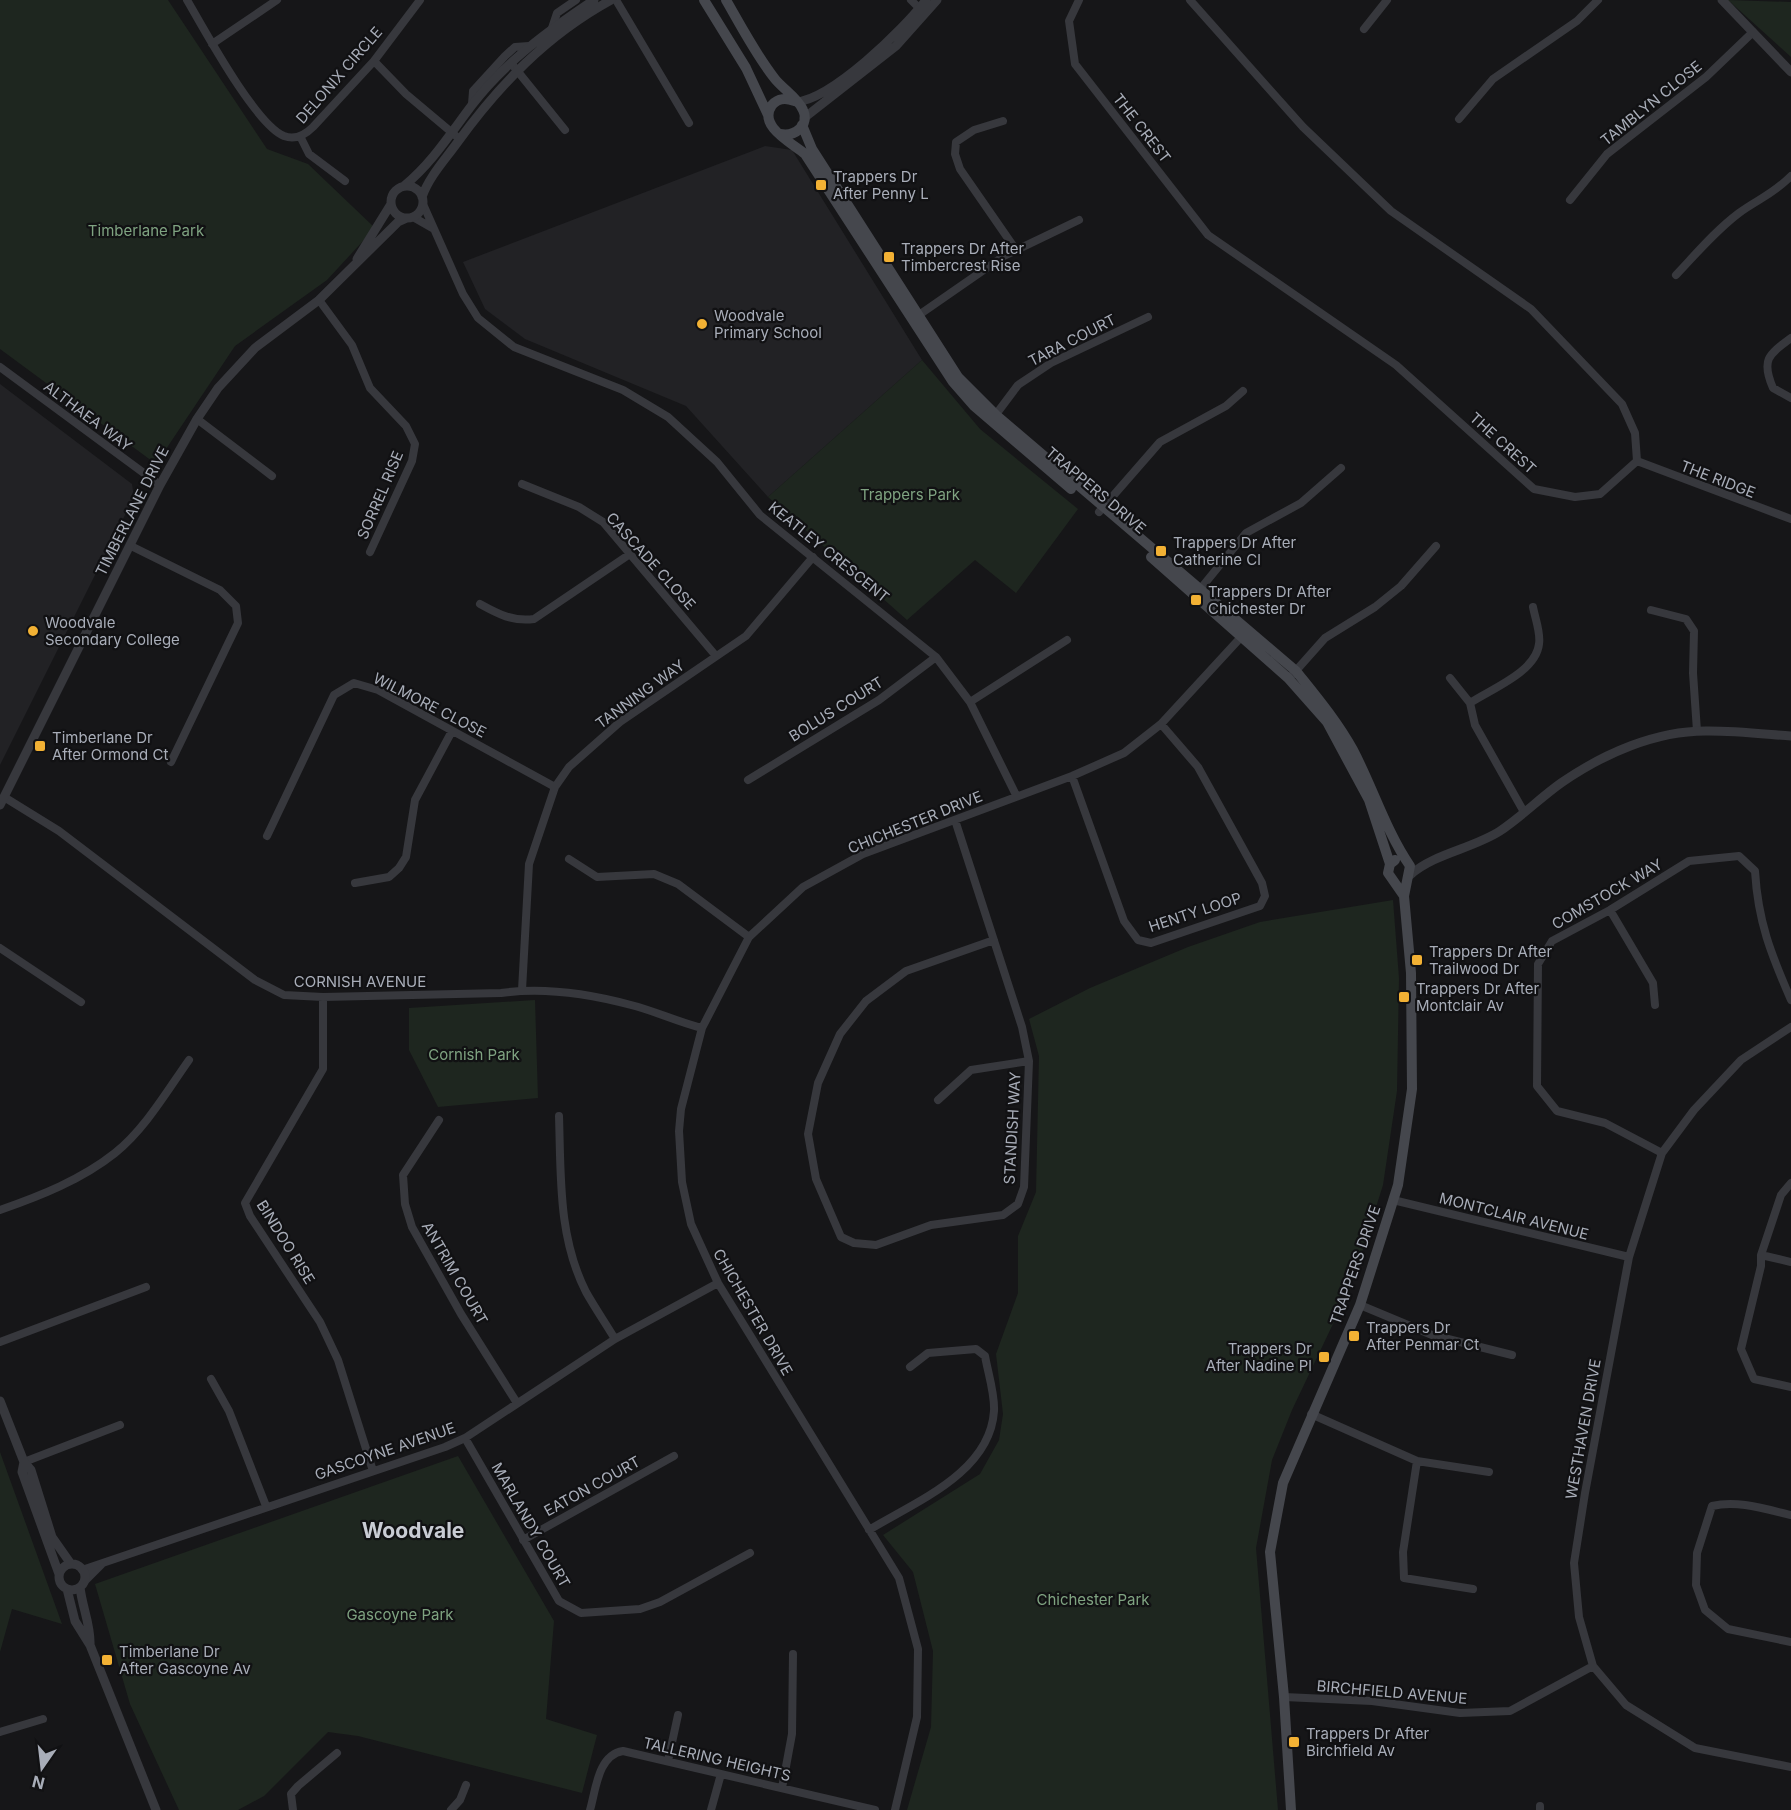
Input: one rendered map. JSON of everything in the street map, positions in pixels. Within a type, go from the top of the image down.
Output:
[{"type":"main road","points":[[704,0],[746,68],[768,115],[771,127],[780,134],[793,134],[803,122],[803,111],[774,78],[726,0]]},
{"type":"main road","points":[[768,115],[777,101],[784,99],[795,101]]},
{"type":"main road","name":"TRAPPERS DRIVE","points":[[803,122],[812,149],[952,382],[1198,593],[1241,638],[1292,674],[1327,722],[1345,752],[1369,800],[1390,864]]},
{"type":"main road","name":"TRAPPERS DRIVE","points":[[780,134],[805,154],[914,318]]},
{"type":"main road","name":"TRAPPERS DRIVE","points":[[1198,593],[1249,629],[1332,716],[1352,748],[1406,861]]},
{"type":"main road","points":[[1392,880],[1408,877],[1406,861],[1398,859],[1390,864],[1388,873],[1392,880],[1404,896]]},
{"type":"main road","name":"TRAPPERS DRIVE","points":[[1291,1810],[1284,1697],[1270,1552],[1283,1483],[1360,1305],[1398,1185],[1412,1089],[1411,973],[1404,896],[1408,877]]},
{"type":"street","name":"DELONIX CIRCLE","points":[[187,0],[241,89],[270,125],[283,135],[300,136],[313,127],[374,61],[420,0]]},
{"type":"street","points":[[212,44],[277,0]]},
{"type":"street","points":[[552,28],[557,13],[576,0]]},
{"type":"street","points":[[435,230],[410,217],[398,215],[391,204],[395,191],[421,173],[456,136],[529,46],[594,0]]},
{"type":"street","points":[[410,217],[419,212],[426,186],[472,104],[514,66],[610,0]]},
{"type":"street","points":[[616,0],[689,123]]},
{"type":"street","points":[[912,0],[922,12]]},
{"type":"street","points":[[803,122],[869,69],[922,12],[926,0]]},
{"type":"street","points":[[795,101],[808,100],[855,70],[937,0]]},
{"type":"street","name":"THE CREST","points":[[1079,0],[1069,21],[1075,64],[1208,235],[1396,365],[1534,489],[1575,497],[1600,494],[1637,461]]},
{"type":"street","points":[[1190,0],[1303,127],[1391,210],[1531,309],[1622,404],[1635,433],[1637,461]]},
{"type":"street","points":[[1365,29],[1387,0]]},
{"type":"street","points":[[1459,119],[1493,79],[1577,21],[1598,0]]},
{"type":"street","points":[[1722,0],[1791,72]]},
{"type":"street","name":"TAMBLYN CLOSE","points":[[1570,200],[1607,154],[1706,77],[1753,32]]},
{"type":"street","points":[[472,104],[473,91],[500,61],[515,47],[529,46]]},
{"type":"street","points":[[374,61],[406,94],[456,136]]},
{"type":"street","points":[[514,66],[565,130]]},
{"type":"street","points":[[1003,121],[974,130],[956,142],[955,154],[960,169],[1016,250]]},
{"type":"street","name":"DELONIX CIRCLE","points":[[300,136],[309,154],[345,181]]},
{"type":"street","points":[[1676,275],[1721,227],[1775,192],[1791,176]]},
{"type":"street","points":[[404,186],[413,187],[422,200]]},
{"type":"street","name":"KEATLEY CRESCENT","points":[[422,200],[471,308],[488,327],[514,347],[623,390],[668,417],[717,462],[760,515],[936,657],[970,702],[1016,795]]},
{"type":"street","name":"TIMBERLANE DRIVE","points":[[347,273],[372,238],[391,204]]},
{"type":"street","name":"TIMBERLANE DRIVE","points":[[2,801],[160,485],[197,419],[237,365],[319,300],[398,222],[410,217]]},
{"type":"street","points":[[914,318],[1016,250],[1079,220]]},
{"type":"street","name":"SORREL RISE","points":[[319,300],[352,345],[370,388],[406,426],[415,444],[412,461],[370,552]]},
{"type":"street","name":"TARA COURT","points":[[993,418],[1018,385],[1052,363],[1148,317]]},
{"type":"street","points":[[1791,338],[1771,353],[1765,369],[1773,388],[1791,398]]},
{"type":"street","name":"ALTHAEA WAY","points":[[0,367],[160,485]]},
{"type":"street","points":[[1101,509],[1160,442],[1226,406],[1243,391]]},
{"type":"street","points":[[197,419],[272,476]]},
{"type":"street","name":"THE RIDGE","points":[[1637,461],[1764,511],[1791,519]]},
{"type":"street","points":[[1198,593],[1246,533],[1300,503],[1341,468]]},
{"type":"street","name":"CASCADE CLOSE","points":[[522,483],[579,507],[603,522],[716,656]]},
{"type":"street","points":[[131,546],[220,590],[236,606],[238,623],[171,762]]},
{"type":"street","points":[[1292,674],[1325,638],[1375,607],[1401,586],[1436,546]]},
{"type":"street","points":[[480,604],[503,616],[520,621],[534,619],[630,554]]},
{"type":"street","name":"TANNING WAY","points":[[522,990],[529,864],[555,787],[569,767],[620,722],[746,636],[813,557]]},
{"type":"street","points":[[1470,703],[1526,668],[1537,652],[1540,642],[1533,607]]},
{"type":"street","points":[[1651,610],[1686,619],[1694,631],[1693,673],[1697,731]]},
{"type":"street","name":"CHICHESTER DRIVE","points":[[895,1810],[917,1717],[918,1649],[899,1578],[718,1284],[691,1224],[682,1182],[679,1152],[681,1109],[702,1028],[749,937],[803,887],[863,854],[1072,776],[1124,753],[1161,724],[1249,629]]},
{"type":"street","points":[[970,702],[1067,640]]},
{"type":"street","name":"BOLUS COURT","points":[[748,780],[879,700],[936,657]]},
{"type":"street","points":[[1450,678],[1470,703],[1475,725],[1524,812]]},
{"type":"street","name":"WILMORE CLOSE","points":[[267,836],[334,695],[354,683],[378,690],[555,787]]},
{"type":"street","name":"HENTY LOOP","points":[[1072,776],[1124,921],[1138,940],[1151,943],[1260,906],[1265,896],[1262,884],[1198,767],[1161,724]]},
{"type":"street","points":[[355,883],[389,877],[399,868],[406,856],[415,800],[452,731]]},
{"type":"street","points":[[1408,877],[1422,865],[1498,832],[1561,783],[1601,759],[1661,736],[1697,731],[1791,736]]},
{"type":"street","name":"CORNISH AVENUE","points":[[2,801],[59,831],[255,980],[284,995],[323,997],[501,993],[522,990],[573,994],[630,1005],[702,1028]]},
{"type":"street","name":"STANDISH WAY","points":[[955,820],[1022,1027],[1029,1061],[1024,1187],[1018,1204],[1003,1215],[931,1226],[876,1245],[854,1244],[841,1237],[816,1179],[808,1134],[818,1083],[840,1034],[866,1001],[906,970],[993,940]]},
{"type":"street","name":"COMSTOCK WAY","points":[[1662,1153],[1605,1123],[1557,1112],[1537,1086],[1538,964],[1552,941],[1610,910],[1689,861],[1739,856],[1755,871],[1757,899],[1766,941],[1791,1000]]},
{"type":"street","points":[[569,859],[597,877],[654,874],[678,884],[749,937]]},
{"type":"street","points":[[1406,861],[1422,865]]},
{"type":"street","points":[[1610,910],[1653,983],[1655,1005]]},
{"type":"street","points":[[0,948],[81,1002]]},
{"type":"street","name":"BINDOO RISE","points":[[323,997],[323,1069],[245,1203],[250,1216],[320,1322],[338,1360],[373,1471]]},
{"type":"street","name":"WESTHAVEN DRIVE","points":[[1791,1027],[1741,1060],[1694,1110],[1662,1153],[1629,1257],[1574,1563],[1579,1617],[1593,1666],[1626,1705],[1695,1748],[1791,1767]]},
{"type":"street","points":[[0,1210],[45,1194],[116,1153],[135,1134],[189,1060]]},
{"type":"street","points":[[938,1101],[971,1070],[1029,1061]]},
{"type":"street","points":[[559,1116],[562,1214],[573,1258],[586,1291],[615,1339]]},
{"type":"street","name":"ANTRIM COURT","points":[[439,1120],[403,1175],[405,1204],[412,1227],[461,1314],[518,1403]]},
{"type":"street","points":[[1791,1184],[1780,1195],[1761,1256],[1761,1266],[1741,1349],[1754,1379],[1791,1387]]},
{"type":"street","name":"MONTCLAIR AVENUE","points":[[1393,1200],[1629,1257]]},
{"type":"street","points":[[1761,1256],[1791,1262]]},
{"type":"street","name":"GASCOYNE AVENUE","points":[[82,1570],[266,1506],[420,1457],[465,1438],[615,1339],[718,1284]]},
{"type":"street","points":[[0,1342],[146,1287]]},
{"type":"street","points":[[1360,1305],[1432,1335],[1512,1355]]},
{"type":"street","points":[[869,1530],[947,1482],[970,1465],[988,1435],[994,1410],[985,1356],[976,1349],[928,1353],[910,1367]]},
{"type":"street","points":[[211,1378],[229,1411],[266,1506]]},
{"type":"street","points":[[0,1401],[24,1462],[31,1470],[52,1537],[71,1564],[82,1570],[82,1607],[91,1633],[90,1645]]},
{"type":"street","points":[[1311,1414],[1417,1461],[1489,1472]]},
{"type":"street","points":[[24,1462],[120,1425]]},
{"type":"street","name":"MARLANDY COURT","points":[[465,1438],[559,1601],[580,1613],[617,1612],[649,1607],[750,1553]]},
{"type":"street","name":"EATON COURT","points":[[523,1540],[674,1456]]},
{"type":"street","points":[[1417,1461],[1403,1552],[1404,1578],[1473,1589]]},
{"type":"street","points":[[24,1462],[22,1472],[61,1584],[67,1589],[75,1621],[90,1645],[156,1810]]},
{"type":"street","points":[[1791,1515],[1726,1502],[1712,1506],[1697,1553],[1696,1585],[1705,1610],[1728,1629],[1791,1642]]},
{"type":"street","points":[[59,1574],[64,1567],[71,1564]]},
{"type":"street","name":"GASCOYNE AVENUE","points":[[82,1585],[102,1564]]},
{"type":"street","points":[[67,1589],[82,1585]]},
{"type":"street","points":[[782,1788],[792,1734],[793,1654]]},
{"type":"street","name":"BIRCHFIELD AVENUE","points":[[1284,1697],[1372,1701],[1460,1713],[1510,1711],[1593,1666]]},
{"type":"street","points":[[668,1761],[678,1715]]},
{"type":"street","points":[[0,1732],[44,1719]]},
{"type":"street","name":"TALLERING HEIGHTS","points":[[590,1810],[603,1764],[611,1754],[623,1751],[875,1810]]},
{"type":"street","points":[[293,1810],[291,1794],[337,1753]]},
{"type":"street","points":[[711,1810],[721,1774]]},
{"type":"street","points":[[451,1810],[460,1800],[466,1785]]},
{"type":"shaded area","name":"Woodvale Primary School","points":[[765,146],[792,150],[922,360],[768,497],[686,406],[525,339],[485,309],[463,262]]},
{"type":"shaded area","name":"Woodvale Secondary College","points":[[0,384],[132,484],[134,497],[0,765]]},
{"type":"green space","name":"Timberlane Park","points":[[0,0],[168,0],[267,149],[308,164],[375,228],[327,280],[235,346],[156,464],[0,349]]},
{"type":"green space","points":[[1728,0],[1791,2],[1791,57]]},
{"type":"green space","name":"Trappers Park","points":[[922,360],[980,429],[1078,509],[1016,593],[975,560],[907,620],[768,497]]},
{"type":"green space","name":"Chichester Park","points":[[1393,900],[1399,978],[1397,1091],[1383,1185],[1352,1284],[1292,1410],[1272,1460],[1256,1548],[1278,1810],[907,1810],[931,1727],[933,1651],[913,1572],[883,1535],[980,1474],[999,1440],[1003,1414],[996,1354],[1018,1293],[1018,1236],[1036,1192],[1039,1056],[1029,1019],[1090,988],[1188,947],[1260,922]]},
{"type":"green space","name":"Cornish Park","points":[[535,1000],[538,1098],[438,1107],[409,1050],[409,1008]]},
{"type":"green space","points":[[0,1452],[62,1624],[12,1609],[0,1652]]},
{"type":"green space","name":"Gascoyne Park","points":[[458,1456],[554,1621],[546,1719],[597,1735],[582,1793],[358,1736],[328,1732],[264,1796],[238,1810],[179,1810],[130,1704],[95,1584]]},
{"type":"place","name":"Trappers Dr After Penny L","points":[[821,185]]},
{"type":"place","name":"Trappers Dr After Timbercrest Rise","points":[[889,257]]},
{"type":"place","name":"Woodvale Primary School","points":[[702,324]]},
{"type":"place","name":"Trappers Dr After Catherine Cl","points":[[1161,551]]},
{"type":"place","name":"Trappers Dr After Chichester Dr","points":[[1196,600]]},
{"type":"place","name":"Woodvale Secondary College","points":[[33,631]]},
{"type":"place","name":"Timberlane Dr After Ormond Ct","points":[[40,746]]},
{"type":"place","name":"Trappers Dr After Trailwood Dr","points":[[1417,960]]},
{"type":"place","name":"Trappers Dr After Montclair Av","points":[[1404,997]]},
{"type":"place","name":"Trappers Dr After Penmar Ct","points":[[1354,1336]]},
{"type":"place","name":"Trappers Dr After Nadine Pl","points":[[1324,1357]]},
{"type":"place","name":"Timberlane Dr After Gascoyne Av","points":[[107,1660]]},
{"type":"place","name":"Trappers Dr After Birchfield Av","points":[[1294,1742]]},
{"type":"district","name":"Woodvale","points":[[413,1530]]}]
